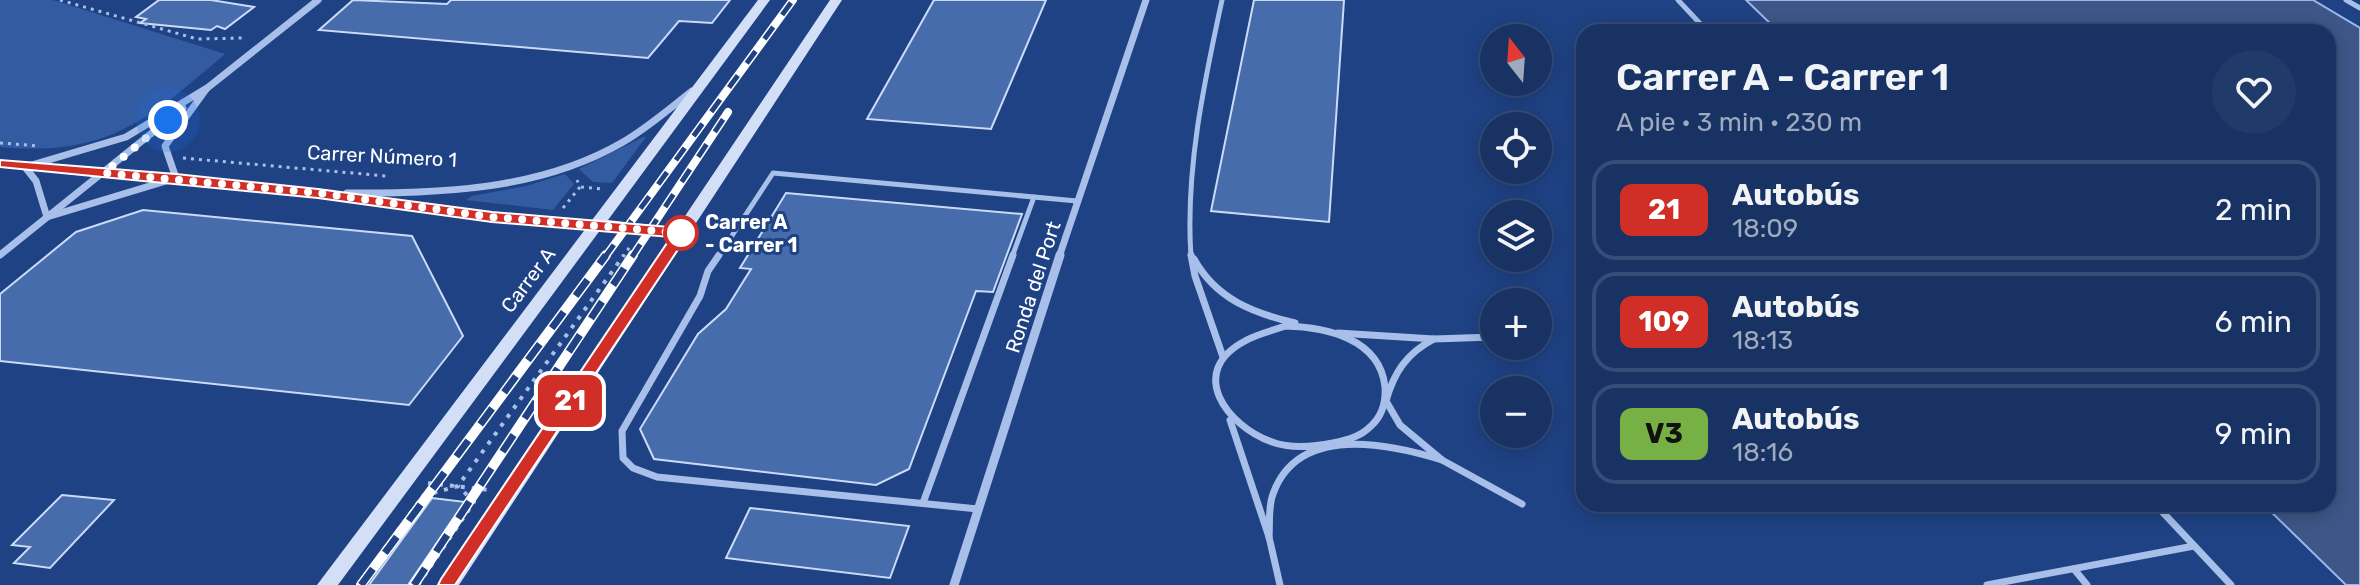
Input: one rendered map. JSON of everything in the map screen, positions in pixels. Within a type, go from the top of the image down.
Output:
[{"type":"main road","name":"Carrer A","points":[[327,585],[764,0]]},
{"type":"main road","points":[[448,585],[838,0]]},
{"type":"main road","points":[[597,224],[681,233]]},
{"type":"street","points":[[0,255],[318,0]]},
{"type":"street","name":"Ronda del Port","points":[[954,585],[1077,201],[1146,0]]},
{"type":"street","name":"Carrer Número 1","points":[[318,193],[452,192],[543,176],[612,148],[699,86]]},
{"type":"street","points":[[47,217],[36,181],[25,167],[126,137],[207,88]]},
{"type":"street","points":[[47,217],[176,178],[165,146],[207,88]]},
{"type":"street","name":"Carrer Número 1","points":[[0,164],[176,178],[318,193],[492,217],[597,224]]},
{"type":"lane","points":[[1222,0],[1192,161],[1191,252],[1201,292],[1218,332],[1223,357]]},
{"type":"lane","points":[[1678,0],[1700,24]]},
{"type":"lane","points":[[2346,0],[2360,8]]},
{"type":"lane","points":[[978,509],[657,477],[633,468],[623,458],[622,431],[700,296],[708,271],[773,173],[1077,201]]},
{"type":"lane","points":[[923,503],[1034,197]]},
{"type":"lane","points":[[1191,252],[1207,280],[1238,304],[1262,315],[1338,333],[1434,339],[1480,337]]},
{"type":"lane","points":[[1280,585],[1269,537],[1229,418],[1217,398],[1215,377],[1223,357],[1238,342],[1259,331],[1285,326],[1312,327]]},
{"type":"lane","points":[[1338,333],[1360,345],[1377,362],[1386,381],[1389,410],[1414,438],[1442,460],[1522,504]]},
{"type":"lane","points":[[1269,537],[1273,494],[1284,474],[1310,453],[1359,436],[1377,421],[1403,360],[1434,339]]},
{"type":"lane","points":[[1229,418],[1249,434],[1275,446],[1305,449],[1387,444],[1442,460]]},
{"type":"lane","points":[[2162,512],[2231,585]]},
{"type":"lane","points":[[1987,585],[2194,546]]},
{"type":"lane","points":[[2074,569],[2087,585]]},
{"type":"path","points":[[60,0],[197,39],[248,38]]},
{"type":"path","name":"Carrer Número 1","points":[[178,157],[388,176]]},
{"type":"path","points":[[570,171],[580,187]]},
{"type":"path","points":[[580,187],[606,189]]},
{"type":"path","points":[[561,211],[580,187]]},
{"type":"path","points":[[358,585],[423,496],[458,486],[633,243]]},
{"type":"path","points":[[425,482],[489,490]]},
{"type":"path","points":[[418,585],[474,502],[458,486]]},
{"type":"shaded area","points":[[0,0],[53,0],[225,54],[172,98],[124,129],[70,146],[37,149],[0,147]]},
{"type":"shaded area","points":[[1746,0],[2313,0],[2360,28],[2360,585],[2346,585],[2271,512],[2336,512],[2336,24],[1771,24]]},
{"type":"shaded area","points":[[646,137],[612,183],[593,182],[579,169]]},
{"type":"shaded area","points":[[565,174],[574,184],[553,210],[466,200],[472,196],[526,186]]},
{"type":"building","points":[[159,0],[211,0],[254,7],[225,29],[217,26],[211,30],[140,23],[146,19],[136,17]]},
{"type":"building","points":[[353,0],[447,4],[451,0],[730,0],[712,23],[679,21],[648,58],[319,30]]},
{"type":"building","points":[[934,0],[1046,0],[991,129],[867,119]]},
{"type":"building","points":[[1254,0],[1344,0],[1329,222],[1211,211]]},
{"type":"building","points":[[786,193],[1022,214],[993,292],[976,291],[909,469],[876,485],[654,459],[640,429],[698,334],[726,309],[751,269],[740,268]]},
{"type":"building","points":[[143,210],[412,236],[463,336],[409,405],[0,361],[0,294],[76,232]]},
{"type":"building","points":[[62,495],[114,500],[50,568],[14,563],[30,547],[12,545]]},
{"type":"building","points":[[432,498],[465,502],[408,585],[369,585]]},
{"type":"building","points":[[750,508],[909,526],[890,578],[726,558]]},
{"type":"railway","points":[[605,257],[793,0]]},
{"type":"railway","points":[[632,257],[728,112]]},
{"type":"railway","points":[[361,585],[606,255]]},
{"type":"railway","points":[[414,585],[633,255]]},
{"type":"bus line","name":"21","points":[[0,164],[176,178],[318,193],[492,217],[681,233],[448,585]]},
{"type":"place","name":"Carrer A - Carrer 1","points":[[681,233]]},
{"type":"route","points":[[168,120],[104,173],[318,193],[492,217],[681,233]]}]
